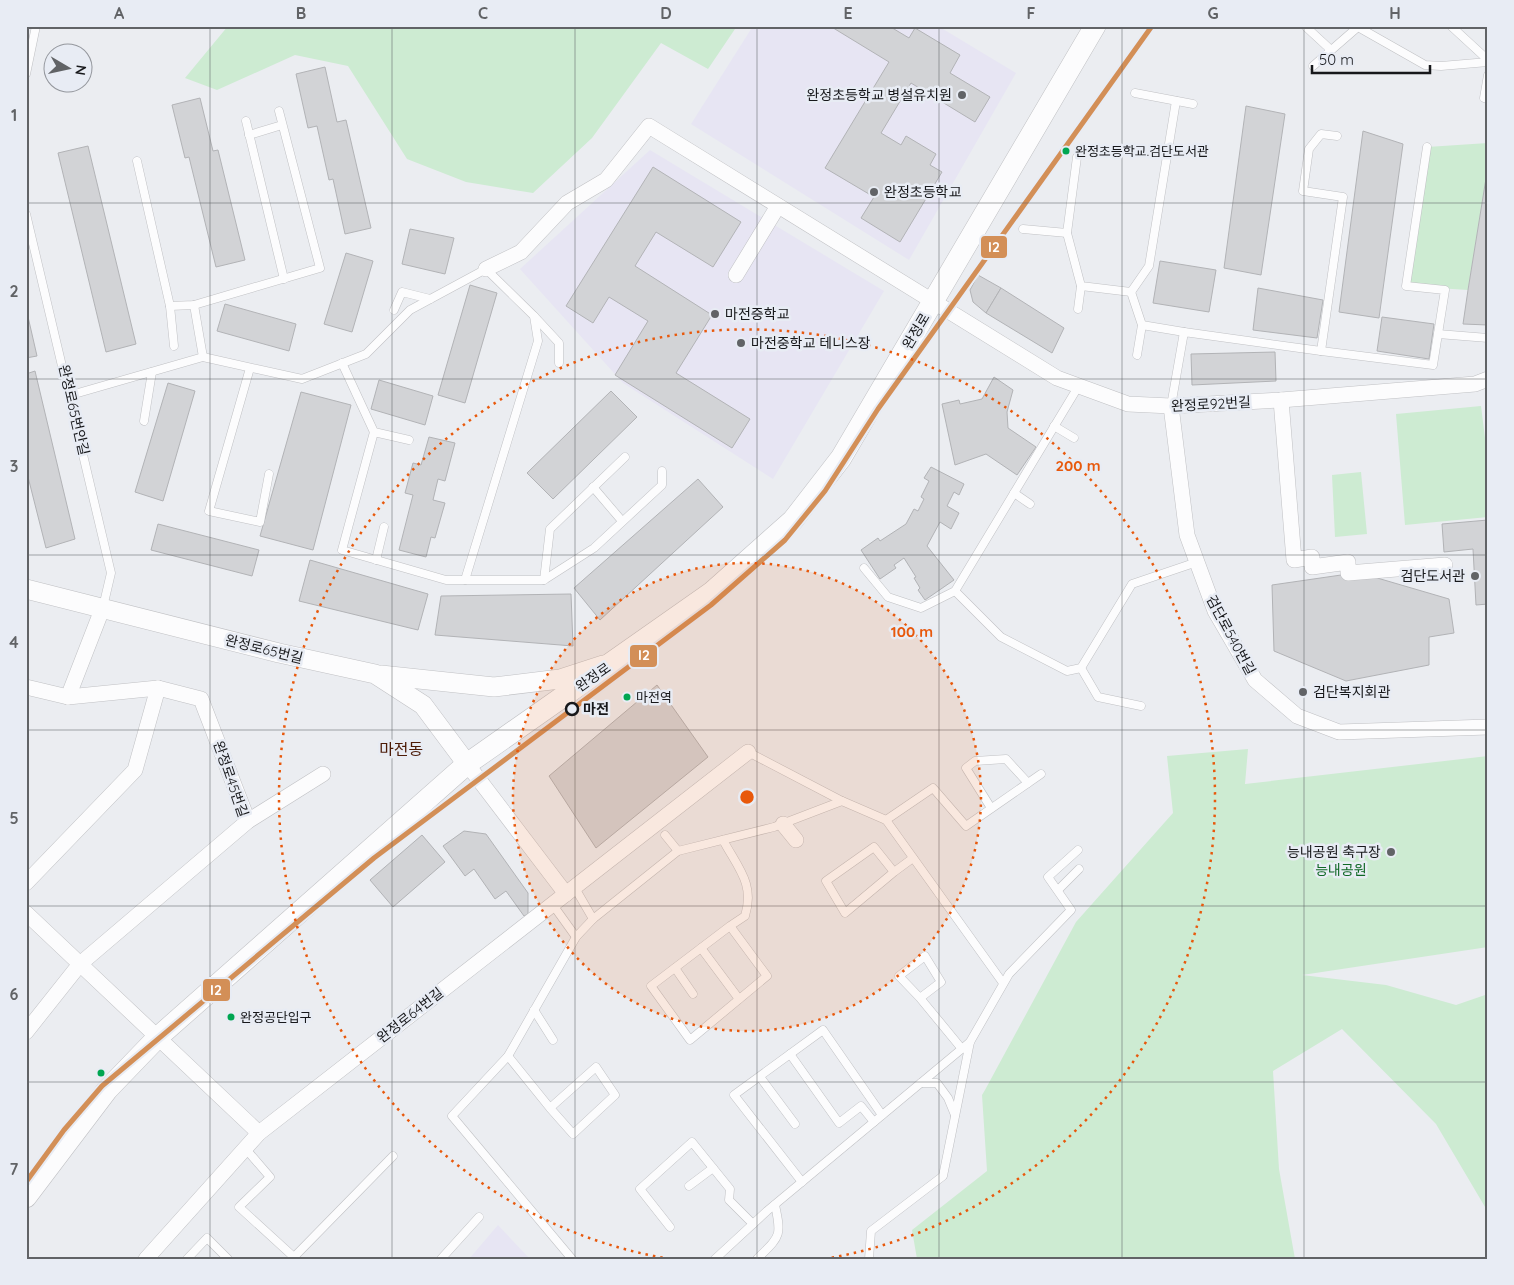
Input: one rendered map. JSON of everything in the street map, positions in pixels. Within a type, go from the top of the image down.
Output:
[{"type":"main road","name":"완정로","points":[[26,1198],[106,1090],[157,1038],[467,764],[712,592],[793,520],[841,458],[1095,26]]},
{"type":"street","name":"완정로92번길","points":[[486,269],[521,252],[567,203],[606,180],[649,126],[1057,378],[1128,404],[1171,406],[1281,400],[1475,384],[1488,379]]},
{"type":"street","points":[[736,275],[778,206]]},
{"type":"street","points":[[1281,400],[1294,560],[1312,557],[1312,567],[1348,562],[1348,573],[1445,564]]},
{"type":"street","name":"검단로540번길","points":[[1171,406],[1187,535],[1215,611],[1255,680],[1297,716],[1339,732],[1488,728]]},
{"type":"street","name":"완정로65번길","points":[[26,589],[279,653],[375,674],[422,705],[467,764]]},
{"type":"street","points":[[68,697],[103,607]]},
{"type":"street","points":[[375,674],[494,687],[560,679],[615,661]]},
{"type":"street","name":"완정로45번길","points":[[26,687],[68,697],[158,688],[201,699],[248,821],[80,964],[26,1032]]},
{"type":"street","points":[[26,883],[135,770],[158,688]]},
{"type":"street","name":"완정로64번길","points":[[146,1259],[259,1133],[748,752]]},
{"type":"street","points":[[467,764],[571,891]]},
{"type":"street","points":[[248,821],[323,774]]},
{"type":"street","points":[[783,824],[796,840]]},
{"type":"street","points":[[26,913],[259,1133]]},
{"type":"lane","points":[[26,74],[36,26]]},
{"type":"lane","points":[[1305,26],[1330,50]]},
{"type":"lane","points":[[1451,26],[1488,61]]},
{"type":"lane","points":[[1313,66],[1358,27],[1425,65],[1441,66],[1488,61]]},
{"type":"lane","points":[[1484,98],[1488,75]]},
{"type":"lane","points":[[1134,93],[1193,104]]},
{"type":"lane","points":[[1132,292],[1149,266],[1176,101]]},
{"type":"lane","points":[[170,306],[194,305],[320,268],[278,111]]},
{"type":"lane","points":[[246,121],[284,278]]},
{"type":"lane","points":[[249,135],[282,125]]},
{"type":"lane","points":[[1321,351],[1343,197],[1303,191],[1309,149],[1321,134],[1337,136]]},
{"type":"lane","points":[[1142,325],[1433,365],[1445,290],[1406,286],[1427,147]]},
{"type":"lane","points":[[1078,309],[1081,286],[1067,233],[1077,157],[1085,148],[1097,150]]},
{"type":"lane","points":[[137,161],[170,306],[174,346]]},
{"type":"lane","name":"완정로65번안길","points":[[26,214],[71,395],[111,573],[103,607]]},
{"type":"lane","points":[[1023,229],[1067,233]]},
{"type":"lane","points":[[71,395],[203,357],[302,379],[366,354],[410,310],[486,269],[560,343],[559,363]]},
{"type":"lane","points":[[1081,286],[1132,292]]},
{"type":"lane","points":[[394,310],[402,292],[430,299]]},
{"type":"lane","points":[[1132,292],[1142,325],[1137,355]]},
{"type":"lane","points":[[194,305],[203,357]]},
{"type":"lane","points":[[465,580],[538,341],[534,316]]},
{"type":"lane","points":[[1171,406],[1184,332]]},
{"type":"lane","points":[[1438,334],[1488,338]]},
{"type":"lane","points":[[342,363],[374,432],[342,550],[446,580],[544,580],[594,548],[662,485],[662,471]]},
{"type":"lane","points":[[250,368],[209,511],[260,522],[269,474]]},
{"type":"lane","points":[[144,421],[152,372]]},
{"type":"lane","points":[[864,568],[888,597],[921,608],[955,591],[1078,387]]},
{"type":"lane","points":[[1054,426],[1074,438]]},
{"type":"lane","points":[[374,432],[409,440]]},
{"type":"lane","points":[[544,580],[550,529],[625,456]]},
{"type":"lane","points":[[593,488],[622,521]]},
{"type":"lane","points":[[1014,493],[1030,504]]},
{"type":"lane","points":[[376,560],[384,527]]},
{"type":"lane","points":[[955,591],[1001,637],[1067,671],[1081,668],[1132,584],[1197,562]]},
{"type":"lane","points":[[1081,668],[1098,698],[1141,706]]},
{"type":"lane","points":[[748,752],[842,801],[886,820],[1003,982]]},
{"type":"lane","points":[[991,808],[966,768],[974,761],[1006,759],[1028,783]]},
{"type":"lane","points":[[886,820],[933,788],[966,826],[1041,774]]},
{"type":"lane","points":[[572,1259],[452,1116],[508,1056],[576,937],[593,919],[678,851],[783,824],[842,801]]},
{"type":"lane","points":[[665,835],[678,851]]},
{"type":"lane","points":[[722,840],[748,886],[749,903],[745,916],[730,926],[651,986],[690,1040],[767,976],[730,926]]},
{"type":"lane","points":[[894,872],[874,847],[826,881],[845,914],[913,858]]},
{"type":"lane","points":[[869,1259],[871,1232],[943,1176],[970,1042],[1008,974],[1071,910],[1048,877],[1078,850]]},
{"type":"lane","points":[[1058,890],[1079,870]]},
{"type":"lane","points":[[571,891],[593,919]]},
{"type":"lane","points":[[553,905],[576,937]]},
{"type":"lane","points":[[701,948],[739,999]]},
{"type":"lane","points":[[920,998],[941,982],[925,956],[899,976],[920,998],[962,1049]]},
{"type":"lane","points":[[676,968],[694,994]]},
{"type":"lane","points":[[534,1010],[553,1040]]},
{"type":"lane","points":[[802,1182],[734,1095],[823,1030],[882,1115]]},
{"type":"lane","points":[[715,1259],[774,1205],[970,1042]]},
{"type":"lane","points":[[790,1054],[839,1123],[862,1106],[874,1122]]},
{"type":"lane","points":[[508,1056],[550,1108],[573,1134],[615,1096],[596,1068],[550,1108]]},
{"type":"lane","points":[[760,1077],[795,1124]]},
{"type":"lane","points":[[921,1083],[937,1083],[948,1098],[955,1116]]},
{"type":"lane","points":[[670,1227],[640,1189],[692,1142],[730,1190],[729,1200],[753,1224]]},
{"type":"lane","points":[[245,1148],[270,1177],[240,1207],[295,1258],[393,1156]]},
{"type":"lane","points":[[689,1186],[712,1168]]},
{"type":"lane","points":[[757,1259],[777,1239],[779,1226],[774,1205]]},
{"type":"lane","points":[[441,1259],[479,1217]]},
{"type":"lane","points":[[186,1259],[207,1238],[228,1259]]},
{"type":"shaded area","name":"완정초등학교","points":[[753,26],[938,26],[1016,73],[909,260],[691,124]]},
{"type":"shaded area","name":"마전중학교","points":[[650,150],[884,291],[773,479],[623,383],[520,269]]},
{"type":"shaded area","points":[[498,1225],[530,1259],[469,1259]]},
{"type":"green space","points":[[228,26],[737,26],[708,69],[661,43],[592,138],[533,193],[466,182],[407,159],[348,66],[295,55],[217,90],[185,78]]},
{"type":"green space","points":[[1488,143],[1488,166],[1468,290],[1406,286],[1427,147]]},
{"type":"green space","points":[[1481,406],[1488,462],[1488,517],[1405,525],[1396,414]]},
{"type":"green space","points":[[1361,472],[1367,534],[1335,537],[1332,475]]},
{"type":"green space","name":"능내공원","points":[[1248,749],[1245,784],[1488,756],[1488,947],[1302,975],[1386,985],[1456,1005],[1488,994],[1488,1212],[1436,1124],[1342,1029],[1273,1071],[1279,1169],[1295,1259],[917,1259],[912,1230],[987,1171],[982,1095],[1076,922],[1173,813],[1167,756]]},
{"type":"building","name":"완정초등학교","points":[[830,26],[889,26],[909,38],[915,28],[960,55],[950,73],[990,97],[975,122],[911,83],[881,133],[901,145],[906,136],[936,154],[930,165],[942,172],[900,242],[861,218],[874,197],[825,168],[889,62]]},
{"type":"building","points":[[325,67],[337,122],[346,120],[371,228],[345,234],[333,179],[329,180],[317,126],[308,128],[296,74]]},
{"type":"building","points":[[200,98],[213,151],[218,150],[245,260],[216,267],[189,157],[185,158],[172,105]]},
{"type":"building","points":[[1246,106],[1285,114],[1261,275],[1224,268]]},
{"type":"building","points":[[1363,131],[1403,144],[1379,318],[1339,312]]},
{"type":"building","points":[[88,146],[136,344],[106,352],[58,153]]},
{"type":"building","points":[[1488,166],[1488,325],[1463,324],[1468,290]]},
{"type":"building","points":[[653,167],[741,222],[713,267],[656,232],[635,266],[712,315],[676,373],[750,419],[732,448],[615,375],[648,321],[609,297],[593,323],[566,306]]},
{"type":"building","points":[[410,229],[454,238],[445,274],[402,264]]},
{"type":"building","points":[[346,253],[373,261],[352,332],[324,324]]},
{"type":"building","points":[[1160,261],[1216,270],[1209,312],[1153,303]]},
{"type":"building","points":[[978,275],[1001,288],[986,313],[973,302],[970,290]]},
{"type":"building","points":[[470,285],[497,293],[465,403],[438,395]]},
{"type":"building","points":[[1001,288],[1064,328],[1052,353],[986,313]]},
{"type":"building","points":[[1258,288],[1323,300],[1317,338],[1253,330]]},
{"type":"building","points":[[225,304],[296,324],[289,351],[217,331]]},
{"type":"building","points":[[26,308],[37,356],[26,358]]},
{"type":"building","points":[[1382,317],[1434,324],[1429,359],[1377,351]]},
{"type":"building","points":[[1275,352],[1276,381],[1192,385],[1191,354]]},
{"type":"building","points":[[35,371],[75,539],[46,548],[26,469],[26,374]]},
{"type":"building","points":[[994,377],[1013,390],[1007,412],[1008,428],[1036,447],[1017,475],[986,454],[955,465],[942,404],[959,400],[960,404],[982,399]]},
{"type":"building","points":[[379,380],[433,396],[425,425],[371,409]]},
{"type":"building","points":[[168,383],[195,391],[163,501],[135,492]]},
{"type":"building","points":[[611,391],[637,417],[553,499],[527,473]]},
{"type":"building","points":[[301,392],[351,405],[313,550],[260,536]]},
{"type":"building","points":[[429,437],[455,443],[445,481],[438,479],[433,500],[445,503],[435,538],[431,537],[426,557],[399,550],[413,495],[405,493],[413,463],[421,465]]},
{"type":"building","points":[[931,467],[964,484],[959,495],[954,492],[947,506],[959,513],[951,529],[940,522],[927,546],[954,580],[925,600],[918,590],[920,588],[914,578],[916,577],[904,558],[894,565],[896,568],[880,579],[861,550],[878,538],[880,541],[906,524],[914,509],[918,511],[924,499],[921,497],[929,481],[924,478]]},
{"type":"building","points":[[698,479],[723,507],[600,620],[574,588]]},
{"type":"building","name":"검단도서관","points":[[1488,520],[1488,604],[1476,605],[1473,549],[1444,552],[1442,524]]},
{"type":"building","points":[[158,524],[259,550],[252,576],[151,550]]},
{"type":"building","points":[[310,560],[428,594],[418,630],[299,601]]},
{"type":"building","name":"검단복지회관","points":[[1348,574],[1367,575],[1449,599],[1454,633],[1429,637],[1429,665],[1346,681],[1274,651],[1272,585]]},
{"type":"building","points":[[571,594],[573,646],[435,635],[441,596]]},
{"type":"building","points":[[657,685],[708,757],[596,848],[549,776]]},
{"type":"building","points":[[464,831],[486,834],[528,893],[528,914],[524,916],[506,891],[495,899],[474,869],[465,876],[443,846]]},
{"type":"building","points":[[422,835],[445,862],[393,907],[370,880]]},
{"type":"transit line","name":"I2","points":[[26,1182],[64,1130],[102,1086],[374,858],[711,605],[785,540],[825,491],[878,409],[1152,26]]},
{"type":"place","name":"완정초등학교 병설유치원","points":[[962,95]]},
{"type":"place","name":"완정초등학교.검단도서관","points":[[1066,151]]},
{"type":"place","name":"완정초등학교","points":[[874,192]]},
{"type":"place","name":"마전중학교","points":[[715,314]]},
{"type":"place","name":"마전중학교 테니스장","points":[[741,343]]},
{"type":"place","name":"검단도서관","points":[[1475,576]]},
{"type":"place","name":"검단복지회관","points":[[1303,692]]},
{"type":"place","name":"마전역","points":[[627,697]]},
{"type":"place","name":"마전","points":[[572,709]]},
{"type":"place","name":"능내공원 축구장","points":[[1391,852]]},
{"type":"place","name":"완정공단입구","points":[[231,1017]]},
{"type":"district","name":"마전동","points":[[401,749]]}]
